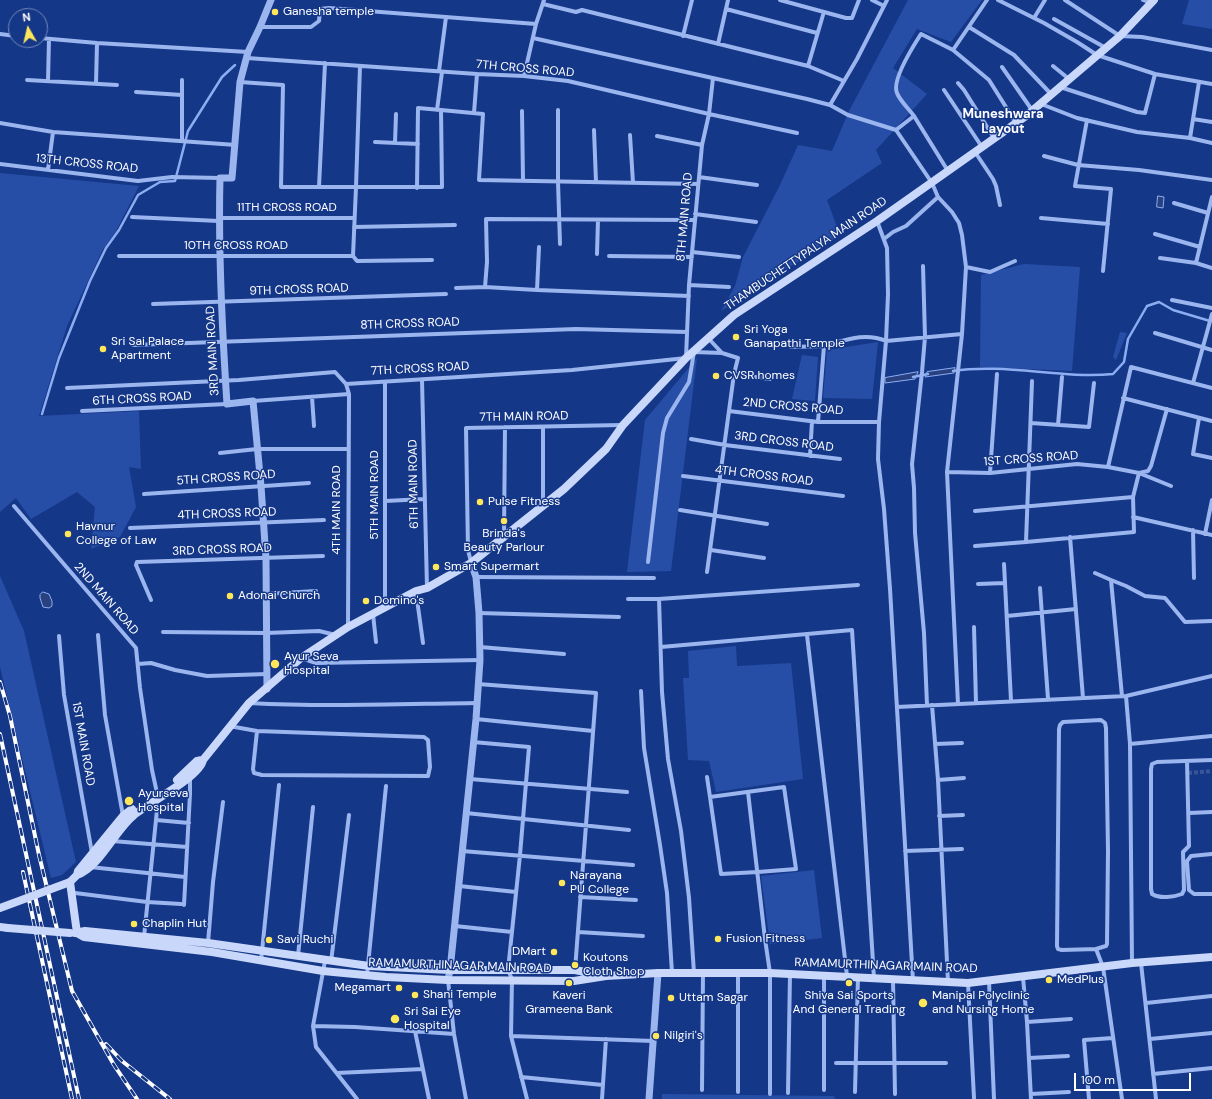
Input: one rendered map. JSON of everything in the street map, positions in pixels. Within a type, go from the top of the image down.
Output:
[{"type":"main road","name":"THAMBUCHETTYPALYA MAIN ROAD","points":[[73,878],[85,872],[112,841],[129,818],[142,808],[181,784],[190,776],[202,764],[203,760],[229,726],[249,703],[301,658],[348,627],[416,591],[427,588],[471,562],[564,489],[606,450],[622,425],[686,358],[734,315],[878,221],[1033,111],[1060,86],[1120,36],[1149,1]]},
{"type":"main road","name":"THAMBUCHETTYPALYA MAIN ROAD","points":[[73,878],[123,816],[138,804],[180,778],[197,761],[203,760]]},
{"type":"main road","points":[[73,878],[79,920],[75,930]]},
{"type":"main road","points":[[0,908],[73,878]]},
{"type":"main road","points":[[73,878],[75,930]]},
{"type":"main road","name":"RAMAMURTHINAGAR MAIN ROAD","points":[[4,928],[75,930],[208,943],[369,966],[450,970],[575,970],[606,976]]},
{"type":"main road","name":"RAMAMURTHINAGAR MAIN ROAD","points":[[75,930],[84,937],[212,952],[323,971],[448,980],[512,979],[574,981],[606,976],[658,973],[770,973],[968,983],[1103,966],[1212,957]]},
{"type":"street","points":[[220,178],[232,178],[236,145],[240,82],[247,55],[271,0]]},
{"type":"street","points":[[683,36],[692,0]]},
{"type":"street","points":[[718,44],[728,0]]},
{"type":"street","points":[[780,0],[846,18],[852,18],[859,0]]},
{"type":"street","points":[[872,0],[884,6]]},
{"type":"street","points":[[830,105],[857,59],[887,0]]},
{"type":"street","points":[[953,50],[987,0]]},
{"type":"street","points":[[998,0],[1034,18],[1097,55],[1155,74],[1212,84]]},
{"type":"street","points":[[1034,18],[1045,0]]},
{"type":"street","points":[[1065,0],[1120,36],[1142,37],[1212,50]]},
{"type":"street","points":[[524,76],[536,24],[543,2],[576,12],[582,10],[808,66],[844,81]]},
{"type":"street","points":[[260,27],[310,27],[319,21],[320,9],[329,8],[536,24]]},
{"type":"street","points":[[726,9],[817,33]]},
{"type":"street","points":[[808,66],[823,15]]},
{"type":"street","points":[[240,82],[283,85],[281,187],[442,187],[439,110],[446,17]]},
{"type":"street","points":[[1054,19],[1106,48]]},
{"type":"street","points":[[969,27],[1014,55],[1051,95]]},
{"type":"street","points":[[948,171],[914,116],[897,94],[896,88],[904,60],[921,34],[953,50],[990,80],[1016,123]]},
{"type":"street","points":[[533,38],[807,99],[830,105],[848,115],[896,130],[932,183],[938,197],[952,212],[962,235],[966,267],[962,334],[947,472],[958,704]]},
{"type":"street","points":[[48,81],[49,39]]},
{"type":"street","name":"7TH CROSS ROAD","points":[[49,39],[360,66],[524,76],[568,81],[797,133]]},
{"type":"street","points":[[96,84],[97,43]]},
{"type":"street","points":[[319,187],[325,63]]},
{"type":"street","points":[[353,256],[360,66]]},
{"type":"street","points":[[1053,66],[1069,79]]},
{"type":"street","points":[[1002,68],[1033,111]]},
{"type":"street","points":[[474,113],[477,74]]},
{"type":"street","points":[[1060,86],[1137,112],[1146,113],[1155,74]]},
{"type":"street","name":"8TH MAIN ROAD","points":[[686,358],[689,285],[698,184],[702,145],[709,114],[713,78]]},
{"type":"street","points":[[27,80],[117,85]]},
{"type":"street","points":[[182,80],[182,140]]},
{"type":"street","points":[[1190,138],[1199,82]]},
{"type":"street","points":[[958,83],[968,96],[994,139]]},
{"type":"street","points":[[944,90],[983,147]]},
{"type":"street","points":[[136,92],[182,95]]},
{"type":"street","points":[[1041,104],[1077,118],[1137,132],[1190,138],[1212,143]]},
{"type":"street","points":[[417,188],[418,108],[483,114],[479,180],[698,184]]},
{"type":"street","points":[[558,110],[560,244]]},
{"type":"street","points":[[522,111],[523,181]]},
{"type":"street","points":[[395,143],[396,114]]},
{"type":"street","points":[[896,130],[914,116]]},
{"type":"street","points":[[1193,119],[1212,122]]},
{"type":"street","points":[[1087,120],[1075,186],[1111,189],[1103,271]]},
{"type":"street","points":[[0,123],[53,132],[236,145]]},
{"type":"street","points":[[594,130],[596,182]]},
{"type":"street","points":[[48,170],[53,132]]},
{"type":"street","points":[[630,135],[633,183]]},
{"type":"street","points":[[657,136],[702,145]]},
{"type":"street","points":[[374,142],[418,144]]},
{"type":"street","points":[[975,152],[993,178],[1000,205]]},
{"type":"street","points":[[1044,156],[1078,165],[1139,170],[1212,180]]},
{"type":"street","name":"13TH CROSS ROAD","points":[[0,164],[138,181],[172,177],[220,178]]},
{"type":"street","points":[[699,177],[757,185]]},
{"type":"street","name":"3RD MAIN ROAD","points":[[220,178],[219,256],[227,404],[253,401]]},
{"type":"street","points":[[884,239],[915,219],[938,197]]},
{"type":"street","points":[[1196,264],[1212,197]]},
{"type":"street","points":[[1174,203],[1208,213]]},
{"type":"street","points":[[696,214],[756,222]]},
{"type":"street","name":"11TH CROSS ROAD","points":[[132,217],[219,220],[354,218]]},
{"type":"street","points":[[1041,218],[1108,224]]},
{"type":"street","points":[[485,287],[487,262],[486,219],[695,220]]},
{"type":"street","points":[[597,254],[598,220]]},
{"type":"street","points":[[878,221],[887,248],[888,294],[886,341],[879,422],[878,459],[884,509],[889,582],[913,981]]},
{"type":"street","points":[[354,227],[455,225]]},
{"type":"street","points":[[1156,234],[1200,247]]},
{"type":"street","points":[[537,290],[539,247]]},
{"type":"street","points":[[692,252],[739,257]]},
{"type":"street","name":"10TH CROSS ROAD","points":[[119,256],[353,256],[357,261],[432,260]]},
{"type":"street","points":[[609,256],[692,257]]},
{"type":"street","points":[[1160,258],[1212,268]]},
{"type":"street","points":[[966,267],[990,272],[1015,261]]},
{"type":"street","points":[[923,266],[925,337],[912,464],[916,540],[929,705],[935,744],[938,780],[948,982]]},
{"type":"street","points":[[689,285],[729,287]]},
{"type":"street","points":[[456,288],[485,287],[689,296]]},
{"type":"street","name":"9TH CROSS ROAD","points":[[153,304],[446,294]]},
{"type":"street","points":[[1172,300],[1212,308]]},
{"type":"street","points":[[1193,383],[1211,316]]},
{"type":"street","name":"8TH CROSS ROAD","points":[[133,345],[576,329],[687,332]]},
{"type":"street","points":[[1155,333],[1212,350]]},
{"type":"street","points":[[791,346],[824,346],[858,337],[876,337],[886,341],[962,334]]},
{"type":"street","points":[[709,338],[722,353]]},
{"type":"street","points":[[818,422],[824,346]]},
{"type":"street","points":[[648,562],[663,433],[667,418],[689,382],[694,352],[722,353],[738,358],[734,374],[716,516],[707,572]]},
{"type":"street","name":"7TH CROSS ROAD","points":[[346,384],[572,370],[686,358]]},
{"type":"street","points":[[1108,467],[1130,367],[1212,388]]},
{"type":"street","points":[[67,388],[225,381],[335,372],[346,384],[349,394],[253,401],[266,559],[267,689]]},
{"type":"street","points":[[734,374],[770,379]]},
{"type":"street","points":[[990,473],[997,374]]},
{"type":"street","points":[[1058,424],[1062,377]]},
{"type":"street","name":"6TH MAIN ROAD","points":[[422,380],[427,588]]},
{"type":"street","points":[[1026,542],[1032,381]]},
{"type":"street","name":"5TH MAIN ROAD","points":[[384,382],[385,607]]},
{"type":"street","points":[[1031,423],[1089,427],[1094,383]]},
{"type":"street","name":"4TH MAIN ROAD","points":[[348,627],[349,394]]},
{"type":"street","points":[[312,397],[314,426]]},
{"type":"street","points":[[1123,398],[1212,421]]},
{"type":"street","name":"6TH CROSS ROAD","points":[[82,412],[227,404]]},
{"type":"street","points":[[975,546],[1134,532],[1133,497],[1139,473],[1148,471],[1151,466],[1167,409]]},
{"type":"street","name":"2ND CROSS ROAD","points":[[729,411],[818,422],[879,422]]},
{"type":"street","points":[[1199,418],[1193,454],[1212,458]]},
{"type":"street","points":[[810,456],[812,421]]},
{"type":"street","name":"7TH MAIN ROAD","points":[[471,562],[468,550],[466,428],[622,425]]},
{"type":"street","points":[[543,427],[543,505]]},
{"type":"street","points":[[504,536],[505,428]]},
{"type":"street","name":"3RD CROSS ROAD","points":[[691,439],[725,445],[840,459]]},
{"type":"street","points":[[220,453],[257,450],[348,449]]},
{"type":"street","name":"1ST CROSS ROAD","points":[[947,472],[990,473],[1077,464],[1108,467],[1139,473],[1171,486]]},
{"type":"street","name":"4TH CROSS ROAD","points":[[683,476],[843,496]]},
{"type":"street","name":"5TH CROSS ROAD","points":[[144,494],[309,483]]},
{"type":"street","points":[[975,511],[1133,497]]},
{"type":"street","points":[[385,500],[425,499]]},
{"type":"street","points":[[1205,534],[1212,500]]},
{"type":"street","name":"2ND MAIN ROAD","points":[[14,506],[136,648],[140,688],[152,770],[157,793]]},
{"type":"street","points":[[680,510],[767,524]]},
{"type":"street","points":[[1134,517],[1212,535]]},
{"type":"street","name":"4TH CROSS ROAD","points":[[130,528],[324,520]]},
{"type":"street","points":[[1193,530],[1194,578]]},
{"type":"street","points":[[1070,538],[1083,698]]},
{"type":"street","points":[[711,550],[764,558]]},
{"type":"street","name":"3RD CROSS ROAD","points":[[151,600],[136,566],[138,562],[324,556]]},
{"type":"street","points":[[466,1099],[454,1034],[448,980],[455,926],[476,719],[480,660],[479,613],[476,577],[471,562]]},
{"type":"street","points":[[1004,564],[1011,701]]},
{"type":"street","points":[[1095,573],[1145,596],[1164,598],[1184,622],[1212,621]]},
{"type":"street","points":[[476,577],[654,578]]},
{"type":"street","points":[[1112,580],[1130,744],[1132,964]]},
{"type":"street","points":[[978,584],[1005,583]]},
{"type":"street","points":[[628,599],[659,599],[858,585]]},
{"type":"street","points":[[1040,588],[1048,699]]},
{"type":"street","points":[[266,594],[316,591]]},
{"type":"street","points":[[416,591],[423,643]]},
{"type":"street","points":[[659,599],[662,692],[668,759],[681,831],[698,973],[702,1090]]},
{"type":"street","points":[[1007,616],[1076,609]]},
{"type":"street","points":[[479,613],[619,617]]},
{"type":"street","points":[[373,614],[376,642]]},
{"type":"street","points":[[974,627],[976,703]]},
{"type":"street","points":[[661,648],[852,630],[874,978]]},
{"type":"street","points":[[163,632],[266,633],[319,631],[336,635]]},
{"type":"street","points":[[98,635],[105,715],[123,816]]},
{"type":"street","points":[[807,635],[846,976]]},
{"type":"street","name":"1ST MAIN ROAD","points":[[59,636],[64,695],[92,854]]},
{"type":"street","points":[[480,647],[564,654]]},
{"type":"street","points":[[301,658],[316,664],[480,660]]},
{"type":"street","points":[[138,664],[151,663],[175,670],[207,676],[267,674]]},
{"type":"street","points":[[896,707],[1124,696],[1212,676]]},
{"type":"street","points":[[478,684],[596,693],[575,970]]},
{"type":"street","points":[[641,691],[644,748],[664,872],[672,973]]},
{"type":"street","points":[[249,703],[365,706],[477,703]]},
{"type":"street","points":[[476,719],[593,731]]},
{"type":"street","points":[[1101,720],[1105,723],[1106,728],[1108,851],[1107,944],[1106,946],[1096,949],[1062,950],[1058,949],[1057,946],[1059,729],[1063,722],[1101,720]]},
{"type":"street","points":[[229,726],[257,731],[424,737],[428,740],[430,768],[428,776],[262,776],[254,774],[253,769],[257,731]]},
{"type":"street","points":[[1130,744],[1212,736]]},
{"type":"street","points":[[473,742],[530,747],[508,970],[512,979],[512,1036],[527,1099]]},
{"type":"street","points":[[935,744],[962,743]]},
{"type":"street","points":[[1187,761],[1190,846],[1183,852],[1184,890],[1182,894],[1176,896],[1156,897],[1152,894],[1151,889],[1152,764],[1157,762],[1212,760]]},
{"type":"street","points":[[75,893],[148,902],[182,904],[189,823],[190,776]]},
{"type":"street","points":[[707,777],[710,798],[721,874],[796,869],[784,787],[710,798]]},
{"type":"street","points":[[938,780],[964,778]]},
{"type":"street","points":[[470,779],[627,792]]},
{"type":"street","points":[[261,960],[279,785]]},
{"type":"street","points":[[367,975],[386,786]]},
{"type":"street","points":[[748,792],[770,973],[770,1094]]},
{"type":"street","points":[[208,943],[213,882],[223,802]]},
{"type":"street","points":[[298,956],[313,807]]},
{"type":"street","points":[[144,937],[156,810]]},
{"type":"street","points":[[1189,813],[1212,812]]},
{"type":"street","points":[[466,813],[629,830]]},
{"type":"street","points":[[349,815],[328,961],[323,971],[313,1026],[316,1047],[357,1099]]},
{"type":"street","points":[[939,816],[963,815]]},
{"type":"street","points":[[156,820],[189,823]]},
{"type":"street","points":[[112,841],[187,847]]},
{"type":"street","points":[[905,851],[962,849]]},
{"type":"street","points":[[462,851],[633,865]]},
{"type":"street","points":[[1212,854],[1191,856],[1187,861],[1189,890],[1194,894],[1212,894]]},
{"type":"street","points":[[89,867],[185,877]]},
{"type":"street","points":[[459,886],[516,892]]},
{"type":"street","points":[[580,897],[636,900]]},
{"type":"street","points":[[455,926],[512,932]]},
{"type":"street","points":[[578,932],[643,936]]},
{"type":"street","points":[[1096,949],[1103,966],[1122,1099]]},
{"type":"street","points":[[1141,963],[1156,1099]]},
{"type":"street","points":[[649,1099],[658,973]]},
{"type":"street","points":[[738,973],[738,1092]]},
{"type":"street","points":[[788,1093],[790,974]]},
{"type":"street","points":[[824,976],[824,1090]]},
{"type":"street","points":[[855,1092],[858,977]]},
{"type":"street","points":[[1023,977],[1031,1099]]},
{"type":"street","points":[[893,980],[895,1094]]},
{"type":"street","points":[[989,981],[994,1099]]},
{"type":"street","points":[[968,983],[974,1098]]},
{"type":"street","points":[[1146,1003],[1212,996]]},
{"type":"street","points":[[1027,1022],[1071,1019]]},
{"type":"street","points":[[313,1026],[355,1027],[454,1034]]},
{"type":"street","points":[[415,1031],[429,1099]]},
{"type":"street","points":[[1150,1039],[1212,1033]]},
{"type":"street","points":[[512,1036],[654,1041]]},
{"type":"street","points":[[1089,1099],[1084,1040],[1113,1038]]},
{"type":"street","points":[[602,1099],[606,1039]]},
{"type":"street","points":[[1029,1058],[1068,1056]]},
{"type":"street","points":[[836,1063],[946,1062]]},
{"type":"street","points":[[1154,1074],[1212,1068]]},
{"type":"street","points":[[336,1073],[423,1069]]},
{"type":"street","points":[[521,1077],[603,1085]]},
{"type":"street","points":[[1031,1094],[1069,1092]]},
{"type":"shaded area","points":[[908,0],[982,0],[951,42],[917,29],[893,68],[927,94],[876,150],[882,163],[827,200],[840,235],[721,311],[735,286],[743,257],[780,185],[798,145],[832,151],[849,111]]},
{"type":"shaded area","points":[[1189,0],[1212,0],[1212,29],[1182,24]]},
{"type":"shaded area","points":[[0,173],[139,186],[115,233],[103,249],[67,326],[39,416],[139,411],[141,469],[129,467],[136,507],[120,537],[91,549],[95,507],[77,492],[31,519],[16,498],[0,512]]},
{"type":"shaded area","points":[[1158,196],[1164,197],[1163,208],[1157,207]]},
{"type":"shaded area","points":[[1024,264],[1080,267],[1072,371],[980,367],[981,275]]},
{"type":"shaded area","points":[[1120,332],[1127,333],[1116,360],[1113,357]]},
{"type":"shaded area","points":[[878,342],[872,399],[823,398],[827,350]]},
{"type":"shaded area","points":[[802,355],[818,357],[815,401],[792,399]]},
{"type":"shaded area","points":[[697,358],[671,571],[627,572],[645,420]]},
{"type":"shaded area","points":[[955,368],[954,373],[925,377],[927,372]]},
{"type":"shaded area","points":[[918,372],[915,379],[885,383],[885,378]]},
{"type":"shaded area","points":[[0,576],[24,631],[76,862],[62,875],[51,878],[0,667]]},
{"type":"shaded area","points":[[43,592],[49,594],[52,601],[52,606],[49,608],[43,607],[40,595]]},
{"type":"shaded area","points":[[736,646],[737,666],[791,663],[803,779],[716,792],[709,761],[688,760],[683,678],[689,678],[688,651]]},
{"type":"shaded area","points":[[814,870],[822,938],[770,944],[761,876]]},
{"type":"shaded area","points":[[662,1094],[834,1096],[835,1099],[662,1099]]},
{"type":"waterway","points":[[42,414],[59,358],[90,281],[106,248],[119,230],[138,195],[160,182],[175,181],[188,131],[222,77],[235,65]]},
{"type":"waterway","points":[[953,371],[992,369],[1073,375],[1113,374],[1124,362],[1128,339],[1147,306],[1159,302],[1173,310],[1210,321]]},
{"type":"waterway","points":[[913,377],[928,374]]},
{"type":"tunnel","points":[[1188,773],[1212,771]]},
{"type":"railway","points":[[0,682],[10,716],[39,855],[72,991],[114,1065],[137,1099]]},
{"type":"railway","points":[[0,734],[79,1099]]},
{"type":"railway","points":[[23,872],[72,1099]]},
{"type":"railway","points":[[106,1044],[122,1061],[170,1099]]},
{"type":"place","name":"Ganesha temple","points":[[275,12]]},
{"type":"place","name":"Sri Yoga Ganapathi Temple","points":[[736,337]]},
{"type":"place","name":"Sri Sai Palace Apartment","points":[[103,349]]},
{"type":"place","name":"CVSR homes","points":[[716,376]]},
{"type":"place","name":"Pulse Fitness","points":[[480,502]]},
{"type":"place","name":"Brinda's Beauty Parlour","points":[[504,521]]},
{"type":"place","name":"Havnur College of Law","points":[[68,534]]},
{"type":"place","name":"Smart Supermart","points":[[436,567]]},
{"type":"place","name":"Adonai Church","points":[[230,596]]},
{"type":"place","name":"Domino's","points":[[366,601]]},
{"type":"place","name":"Ayur Seva Hospital","points":[[275,664]]},
{"type":"place","name":"Ayurseva Hospital","points":[[129,801]]},
{"type":"place","name":"Narayana PU College","points":[[562,883]]},
{"type":"place","name":"Chaplin Hut","points":[[134,924]]},
{"type":"place","name":"Fusion Fitness","points":[[718,939]]},
{"type":"place","name":"Savi Ruchi","points":[[269,940]]},
{"type":"place","name":"DMart","points":[[554,952]]},
{"type":"place","name":"Koutons Cloth Shop","points":[[575,965]]},
{"type":"place","name":"MedPlus","points":[[1049,980]]},
{"type":"place","name":"Kaveri Grameena Bank","points":[[569,983]]},
{"type":"place","name":"Shiva Sai Sports And General Trading","points":[[849,983]]},
{"type":"place","name":"Megamart","points":[[399,988]]},
{"type":"place","name":"Shani Temple","points":[[415,995]]},
{"type":"place","name":"Uttam Sagar","points":[[671,998]]},
{"type":"place","name":"Manipal Polyclinic and Nursing Home","points":[[923,1003]]},
{"type":"place","name":"Sri Sai Eye Hospital","points":[[395,1019]]},
{"type":"place","name":"Nilgiri's","points":[[656,1036]]},
{"type":"district","name":"Muneshwara Layout","points":[[1003,122]]}]
